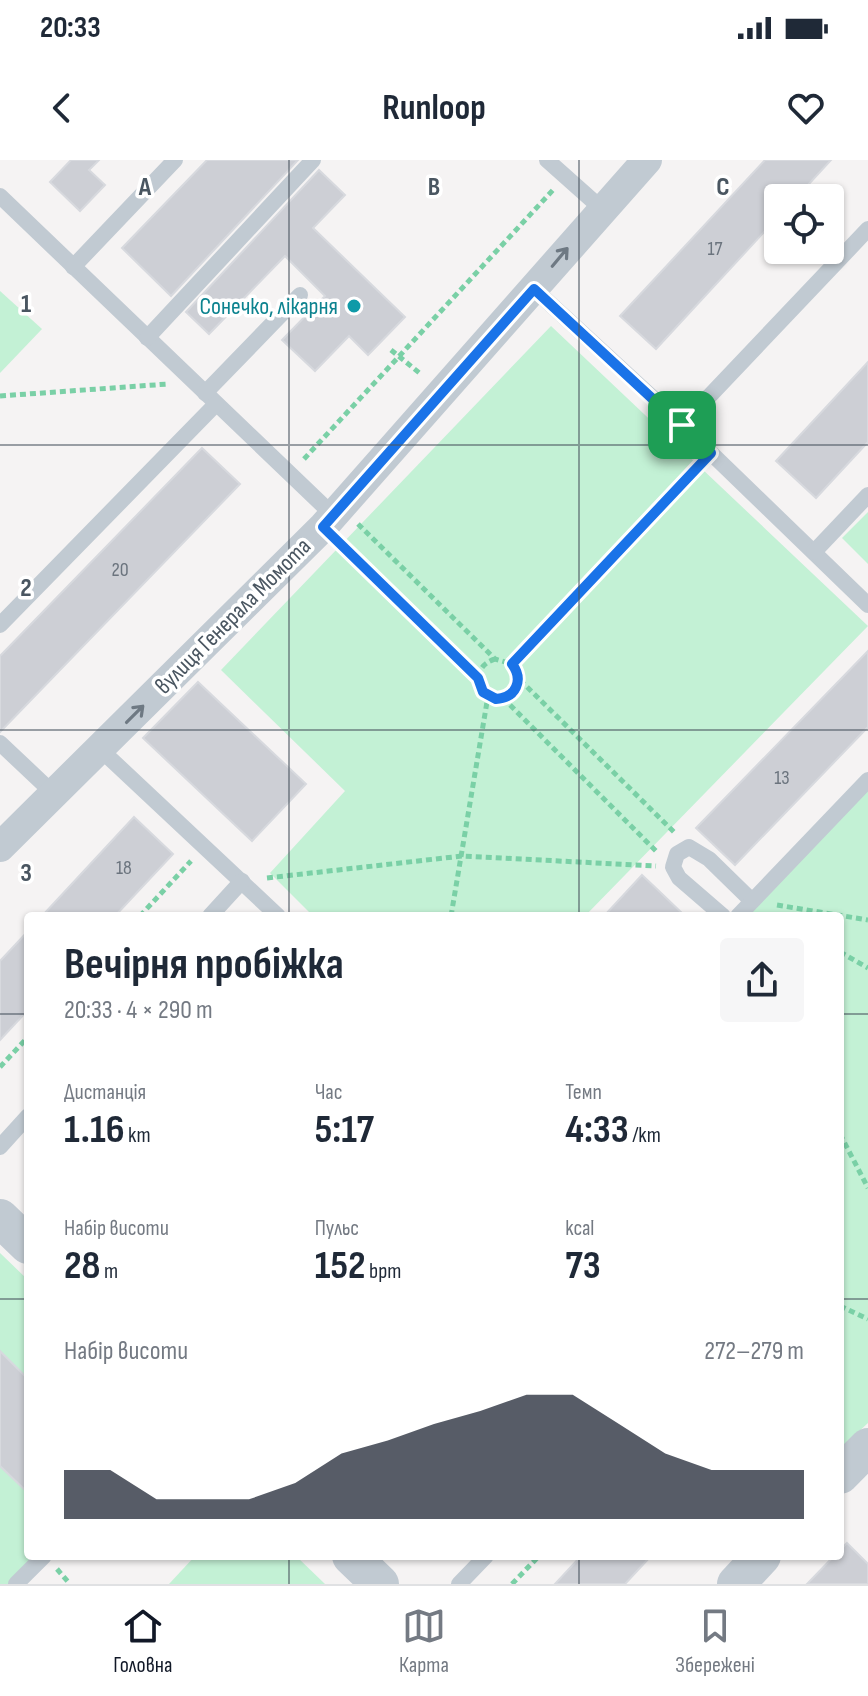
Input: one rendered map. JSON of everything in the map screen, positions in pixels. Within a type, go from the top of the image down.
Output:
[{"type":"street","name":"вулиця Генерала Момота","points":[[0,847],[332,516],[647,160]]},
{"type":"street","points":[[0,1218],[24,1241]]},
{"type":"street","points":[[355,1560],[380,1584]]},
{"type":"street","points":[[736,1584],[758,1560]]},
{"type":"lane","points":[[73,267],[175,160]]},
{"type":"lane","points":[[147,338],[313,160]]},
{"type":"lane","points":[[547,160],[602,209]]},
{"type":"lane","points":[[0,196],[332,516]]},
{"type":"lane","points":[[682,425],[868,229]]},
{"type":"lane","points":[[534,289],[682,425],[868,605]]},
{"type":"lane","points":[[0,625],[205,393],[300,295]]},
{"type":"lane","points":[[814,552],[868,495]]},
{"type":"lane","points":[[0,743],[54,794]]},
{"type":"lane","points":[[100,749],[274,912]]},
{"type":"lane","points":[[742,912],[868,780]]},
{"type":"lane","points":[[718,912],[679,878],[673,867],[677,854],[689,847],[709,859],[752,901]]},
{"type":"lane","points":[[214,912],[242,881]]},
{"type":"lane","points":[[0,1147],[24,1120]]},
{"type":"lane","points":[[16,1584],[40,1560]]},
{"type":"lane","points":[[459,1584],[482,1560]]},
{"type":"path","points":[[289,474],[559,183]]},
{"type":"path","points":[[0,396],[205,393]]},
{"type":"path","points":[[512,664],[711,453]]},
{"type":"path","points":[[332,516],[495,659],[512,664],[519,680],[689,847]]},
{"type":"path","points":[[332,516],[478,678],[483,692],[503,698],[511,695],[519,680]]},
{"type":"path","points":[[478,678],[483,665],[495,659]]},
{"type":"path","points":[[452,912],[488,696]]},
{"type":"path","points":[[503,698],[673,867]]},
{"type":"path","points":[[144,912],[205,846]]},
{"type":"path","points":[[242,881],[462,856],[673,867]]},
{"type":"path","points":[[752,901],[819,912]]},
{"type":"path","points":[[844,916],[868,920]]},
{"type":"path","points":[[844,954],[868,968]]},
{"type":"path","points":[[0,1067],[24,1041]]},
{"type":"path","points":[[844,1142],[868,1188]]},
{"type":"path","points":[[844,1308],[868,1319]]},
{"type":"path","points":[[512,1584],[535,1560]]},
{"type":"green space","points":[[0,291],[42,329],[0,373]]},
{"type":"green space","points":[[551,326],[868,626],[589,912],[309,912],[270,873],[345,791],[221,670]]},
{"type":"green space","points":[[868,512],[868,564],[842,538]]},
{"type":"green space","points":[[868,780],[868,1423],[844,1445],[844,912],[744,912]]},
{"type":"green space","points":[[0,1253],[24,1276],[24,1560],[40,1560],[16,1584],[0,1584]]},
{"type":"green space","points":[[191,1560],[300,1560],[325,1584],[169,1584]]},
{"type":"building","points":[[71,160],[99,160],[89,170],[105,185],[80,211],[50,182]]},
{"type":"building","points":[[207,160],[298,160],[171,296],[122,248]]},
{"type":"building","points":[[765,160],[831,160],[809,184],[764,184],[764,232],[656,349],[620,316]]},
{"type":"building","points":[[319,170],[345,195],[313,228],[405,317],[368,355],[349,336],[315,371],[282,340],[325,296],[285,256],[209,334],[186,312]]},
{"type":"building","points":[[868,362],[868,442],[816,498],[776,461]]},
{"type":"building","points":[[202,448],[240,484],[0,732],[0,656]]},
{"type":"building","points":[[868,651],[868,727],[735,865],[696,828]]},
{"type":"building","points":[[198,682],[306,784],[252,841],[143,738]]},
{"type":"building","points":[[134,817],[173,854],[119,912],[46,912]]},
{"type":"building","points":[[642,875],[681,912],[608,912]]},
{"type":"building","points":[[24,935],[24,1014],[0,1040],[0,961]]},
{"type":"building","points":[[0,1351],[24,1375],[24,1489],[0,1466]]},
{"type":"building","points":[[847,1543],[868,1564],[868,1584],[807,1584],[830,1560],[844,1560],[844,1546]]},
{"type":"building","points":[[577,1560],[647,1560],[625,1584],[555,1584]]},
{"type":"place","name":"Сонечко, лікарня","points":[[354,306]]},
{"type":"route","points":[[534,289],[682,425],[711,453],[512,664],[519,680],[517,688],[503,698],[496,699],[483,692],[478,678],[323,527],[534,289]]}]
